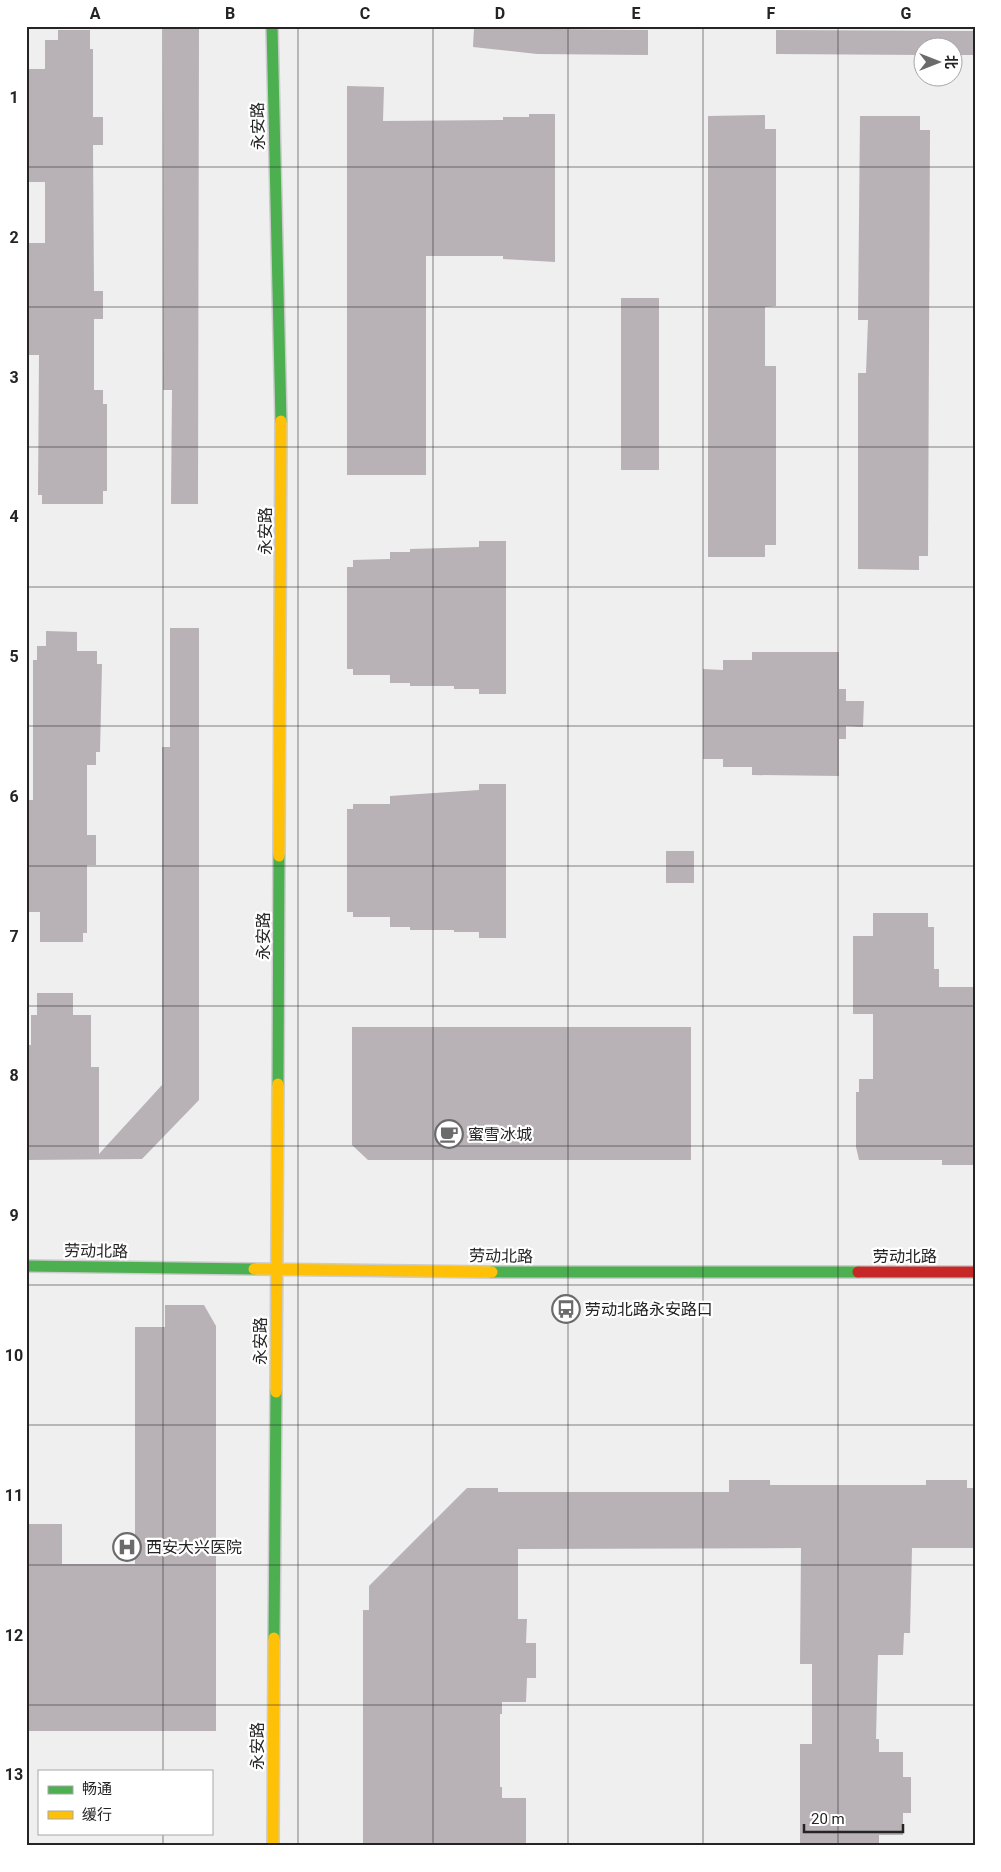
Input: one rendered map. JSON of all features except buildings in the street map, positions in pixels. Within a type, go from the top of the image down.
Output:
[{"type":"street","name":"永安路","points":[[272,26],[282,454],[273,1846]]},
{"type":"street","name":"劳动北路","points":[[26,1266],[536,1272],[975,1272]]},
{"type":"traffic: fast","points":[[272,26],[281,421]]},
{"type":"traffic: fast","points":[[278,1084],[279,856]]},
{"type":"traffic: fast","points":[[26,1266],[254,1269]]},
{"type":"traffic: fast","points":[[492,1272],[858,1272]]},
{"type":"traffic: fast","points":[[274,1638],[276,1392]]},
{"type":"traffic: slow","points":[[279,856],[281,421]]},
{"type":"traffic: slow","points":[[276,1392],[278,1084]]},
{"type":"traffic: slow","points":[[254,1269],[492,1272]]},
{"type":"traffic: slow","points":[[273,1846],[274,1638]]},
{"type":"traffic: jam","points":[[858,1272],[975,1272]]},
{"type":"place","name":"蜜雪冰城","points":[[449,1134]]},
{"type":"place","name":"劳动北路永安路口","points":[[566,1309]]},
{"type":"place","name":"西安大兴医院","points":[[127,1547]]}]
